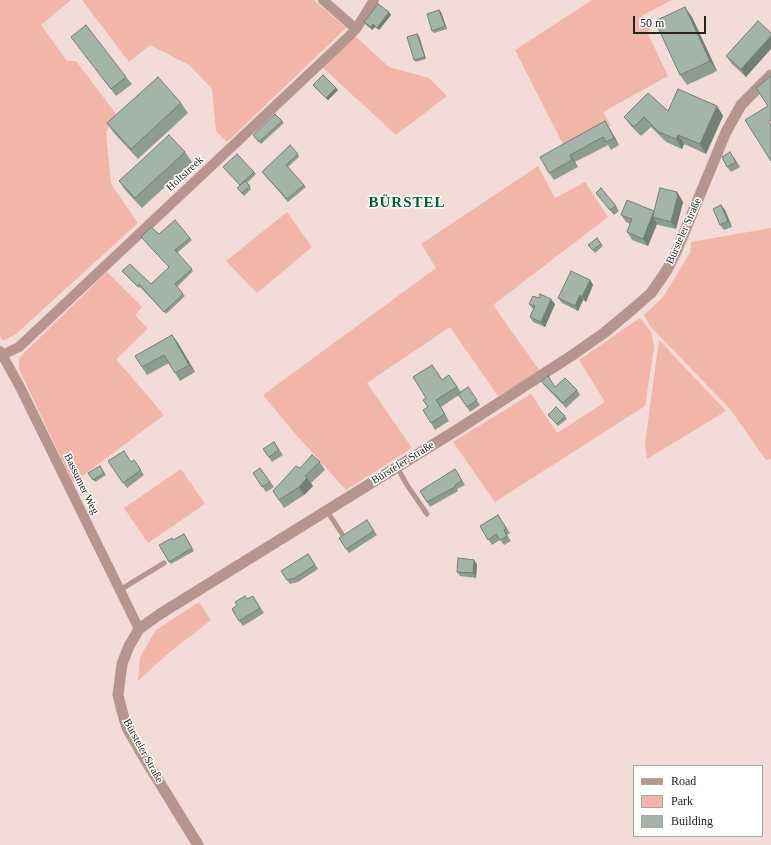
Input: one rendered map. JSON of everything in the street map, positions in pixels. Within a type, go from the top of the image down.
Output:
[{"type":"street","points":[[323,0],[356,28]]},
{"type":"street","name":"Holtstreek","points":[[1,353],[19,347],[356,28],[374,0]]},
{"type":"street","name":"Bürsteler Straße","points":[[198,845],[131,734],[122,711],[118,695],[122,664],[129,646],[139,629],[160,614],[576,354],[604,333],[651,293],[667,270],[678,250],[726,132],[741,105],[771,75]]},
{"type":"street","name":"Bassumer Weg","points":[[1,353],[20,387],[139,629]]},
{"type":"lane","points":[[397,467],[407,485],[427,514]]},
{"type":"lane","points":[[327,511],[342,534]]},
{"type":"lane","points":[[120,590],[164,563]]},
{"type":"green space","points":[[0,0],[71,0],[41,25],[67,61],[76,61],[116,114],[106,132],[111,184],[138,223],[16,334],[3,341],[0,335]]},
{"type":"green space","points":[[82,0],[314,0],[346,28],[227,142],[216,131],[212,89],[189,65],[150,45],[129,62]]},
{"type":"green space","points":[[592,0],[672,0],[643,15],[651,30],[647,32],[668,76],[603,112],[611,126],[566,150],[515,50]]},
{"type":"green space","points":[[355,36],[389,67],[429,78],[447,96],[396,135],[322,67]]},
{"type":"green space","points":[[538,166],[555,198],[585,182],[608,217],[493,305],[540,371],[498,396],[450,327],[367,383],[412,448],[346,490],[263,395],[436,268],[421,244]]},
{"type":"green space","points":[[287,212],[312,247],[257,293],[226,261]]},
{"type":"green space","points":[[771,228],[771,459],[766,460],[730,409],[650,326],[644,315],[663,297],[690,253],[691,242]]},
{"type":"green space","points":[[107,272],[142,307],[135,315],[148,329],[116,359],[164,415],[73,483],[19,369],[19,358]]},
{"type":"green space","points":[[640,318],[651,332],[654,347],[645,406],[495,502],[453,442],[531,394],[557,433],[605,402],[579,360]]},
{"type":"green space","points":[[659,340],[726,411],[647,459],[645,444]]},
{"type":"green space","points":[[181,469],[205,504],[148,543],[124,508]]},
{"type":"green space","points":[[199,602],[211,620],[170,652],[138,681],[140,657],[156,630]]},
{"type":"building","points":[[378,4],[389,12],[377,28],[373,24],[371,27],[364,22]]},
{"type":"building","points":[[685,7],[710,61],[680,75],[655,21]]},
{"type":"building","points":[[439,10],[445,26],[432,31],[427,14]]},
{"type":"building","points":[[758,21],[771,33],[771,36],[741,69],[726,56]]},
{"type":"building","points":[[86,25],[126,77],[111,89],[71,37]]},
{"type":"building","points":[[417,34],[425,57],[414,60],[407,37]]},
{"type":"building","points":[[323,75],[336,88],[326,98],[313,85]]},
{"type":"building","points":[[771,76],[771,120],[769,122],[771,125],[771,161],[745,120],[768,106],[756,88]]},
{"type":"building","points":[[158,77],[181,103],[131,149],[107,123]]},
{"type":"building","points":[[678,89],[717,106],[700,144],[678,135],[676,139],[659,132],[644,117],[634,127],[624,117],[648,93],[668,111]]},
{"type":"building","points":[[275,114],[282,121],[259,142],[253,135]]},
{"type":"building","points":[[605,121],[614,138],[606,142],[603,137],[570,155],[572,160],[549,173],[540,157]]},
{"type":"building","points":[[169,135],[185,152],[135,198],[119,181]]},
{"type":"building","points":[[290,145],[298,154],[286,165],[304,185],[287,199],[262,172]]},
{"type":"building","points":[[730,152],[736,162],[727,167],[722,157]]},
{"type":"building","points":[[237,154],[254,172],[240,185],[223,167]]},
{"type":"building","points":[[245,181],[250,186],[242,193],[237,188]]},
{"type":"building","points":[[601,188],[616,206],[610,210],[596,193]]},
{"type":"building","points":[[660,188],[677,192],[676,194],[678,194],[671,222],[653,217]]},
{"type":"building","points":[[627,200],[654,211],[643,239],[627,232],[632,219],[621,215]]},
{"type":"building","points":[[721,205],[728,221],[720,225],[713,209]]},
{"type":"building","points":[[175,220],[190,238],[175,250],[192,269],[175,284],[183,294],[164,312],[139,284],[137,286],[122,271],[130,264],[151,284],[169,267],[141,237],[151,227],[159,234]]},
{"type":"building","points":[[597,238],[601,244],[593,250],[588,245]]},
{"type":"building","points":[[571,271],[590,280],[582,297],[580,295],[575,306],[558,298]]},
{"type":"building","points":[[540,294],[551,299],[541,322],[530,317],[535,306],[529,304],[533,296],[539,298]]},
{"type":"building","points":[[172,335],[189,365],[175,373],[164,355],[142,367],[135,356]]},
{"type":"building","points":[[432,365],[442,380],[449,375],[457,387],[436,400],[445,414],[431,423],[423,410],[428,407],[423,400],[426,398],[413,377]]},
{"type":"building","points":[[548,376],[555,387],[565,378],[577,390],[563,403],[541,381]]},
{"type":"building","points":[[468,387],[477,400],[467,407],[458,394]]},
{"type":"building","points":[[556,407],[565,416],[557,424],[548,415]]},
{"type":"building","points":[[274,442],[279,450],[269,457],[263,449]]},
{"type":"building","points":[[124,451],[131,462],[134,460],[141,470],[123,483],[108,461]]},
{"type":"building","points":[[312,455],[320,462],[305,476],[307,478],[299,487],[279,500],[273,491],[296,466],[300,468]]},
{"type":"building","points":[[100,466],[104,473],[93,480],[88,473]]},
{"type":"building","points":[[260,468],[270,482],[262,487],[253,473]]},
{"type":"building","points":[[455,469],[462,481],[455,485],[455,487],[427,502],[420,491]]},
{"type":"building","points":[[498,515],[506,528],[504,530],[507,536],[500,540],[496,534],[488,540],[480,526]]},
{"type":"building","points":[[367,520],[374,531],[346,549],[339,538]]},
{"type":"building","points":[[184,534],[192,548],[169,562],[159,545]]},
{"type":"building","points":[[308,554],[315,565],[295,578],[287,580],[281,571]]},
{"type":"building","points":[[458,558],[474,560],[473,573],[457,572]]},
{"type":"building","points":[[245,596],[247,599],[253,596],[260,608],[239,621],[232,609],[237,605],[235,602]]},
{"type":"district","name":"BÜRSTEL","points":[[407,203]]}]
